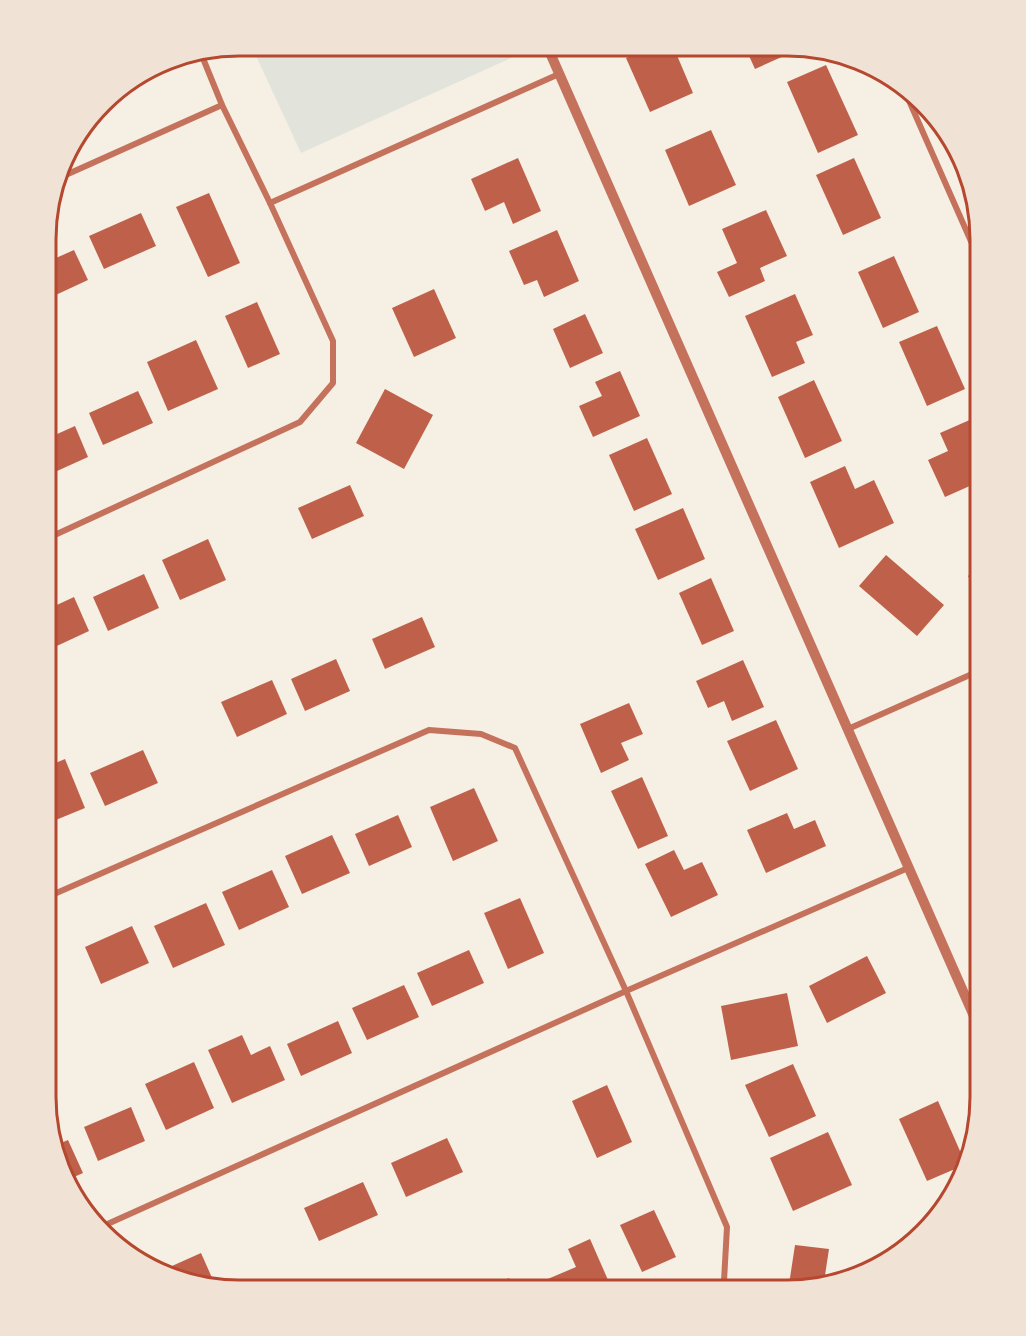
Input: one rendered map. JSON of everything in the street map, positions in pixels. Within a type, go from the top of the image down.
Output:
[{"type":"street","points":[[551,56],[970,1007]]},
{"type":"street","points":[[56,533],[300,422],[333,383],[333,341],[222,105],[203,59]]},
{"type":"street","points":[[270,203],[559,74]]},
{"type":"street","points":[[910,103],[970,239]]},
{"type":"street","points":[[67,174],[222,105]]},
{"type":"street","points":[[848,729],[970,675]]},
{"type":"street","points":[[56,893],[429,730],[481,734],[515,748],[626,991],[727,1227],[724,1280]]},
{"type":"street","points":[[107,1224],[626,991],[908,868]]},
{"type":"shaded area","points":[[256,56],[516,56],[301,153]]},
{"type":"building","points":[[630,56],[677,56],[693,93],[650,112],[626,58]]},
{"type":"building","points":[[749,56],[784,56],[755,69]]},
{"type":"building","points":[[826,65],[858,135],[818,153],[787,82]]},
{"type":"building","points":[[711,130],[736,185],[689,206],[665,150]]},
{"type":"building","points":[[518,158],[541,211],[513,224],[504,202],[485,211],[471,179]]},
{"type":"building","points":[[854,158],[881,218],[843,235],[816,175]]},
{"type":"building","points":[[209,193],[240,263],[208,277],[176,207]]},
{"type":"building","points":[[766,210],[787,256],[760,268],[765,281],[729,297],[717,272],[737,263],[722,229]]},
{"type":"building","points":[[141,213],[156,246],[104,269],[89,236]]},
{"type":"building","points":[[557,230],[579,281],[544,297],[537,280],[524,285],[509,251]]},
{"type":"building","points":[[74,250],[88,280],[56,295],[56,258]]},
{"type":"building","points":[[894,256],[919,312],[883,328],[858,272]]},
{"type":"building","points":[[434,289],[456,338],[414,357],[392,308]]},
{"type":"building","points":[[795,294],[813,335],[796,342],[805,363],[772,377],[745,316]]},
{"type":"building","points":[[257,302],[280,354],[248,368],[225,316]]},
{"type":"building","points":[[585,314],[603,353],[570,368],[553,329]]},
{"type":"building","points":[[937,326],[965,389],[927,406],[899,342]]},
{"type":"building","points":[[196,340],[218,389],[168,411],[147,362]]},
{"type":"building","points":[[620,371],[640,416],[593,437],[579,406],[602,396],[595,382]]},
{"type":"building","points":[[814,380],[842,441],[805,458],[778,397]]},
{"type":"building","points":[[385,389],[433,415],[404,469],[356,443]]},
{"type":"building","points":[[138,391],[153,423],[103,445],[89,413]]},
{"type":"building","points":[[970,420],[970,486],[945,497],[928,460],[948,451],[940,433]]},
{"type":"building","points":[[75,426],[88,457],[56,471],[56,435]]},
{"type":"building","points":[[647,438],[672,494],[634,511],[609,455]]},
{"type":"building","points":[[845,466],[855,489],[874,480],[894,523],[839,548],[810,482]]},
{"type":"building","points":[[350,485],[364,516],[312,539],[298,508]]},
{"type":"building","points":[[683,508],[705,559],[658,580],[635,529]]},
{"type":"building","points":[[208,539],[226,580],[180,600],[162,560]]},
{"type":"building","points":[[886,555],[944,605],[917,636],[859,586]]},
{"type":"building","points":[[144,574],[159,608],[108,631],[93,597]]},
{"type":"building","points":[[711,578],[734,631],[702,645],[679,593]]},
{"type":"building","points":[[74,597],[89,631],[56,646],[56,605]]},
{"type":"building","points":[[422,617],[435,647],[385,669],[372,639]]},
{"type":"building","points":[[336,659],[350,691],[305,711],[291,679]]},
{"type":"building","points":[[743,660],[764,707],[732,721],[724,701],[708,708],[696,681]]},
{"type":"building","points":[[272,680],[287,714],[237,737],[221,702]]},
{"type":"building","points":[[629,703],[643,734],[621,743],[629,760],[601,773],[580,724]]},
{"type":"building","points":[[776,720],[798,769],[750,791],[727,741]]},
{"type":"building","points":[[143,750],[158,783],[105,806],[90,773]]},
{"type":"building","points":[[65,759],[85,808],[56,820],[56,763]]},
{"type":"building","points":[[642,777],[668,836],[638,849],[611,791]]},
{"type":"building","points":[[474,788],[498,841],[453,861],[430,807]]},
{"type":"building","points":[[787,813],[794,829],[815,820],[826,846],[766,873],[747,830]]},
{"type":"building","points":[[398,815],[412,847],[369,866],[355,834]]},
{"type":"building","points":[[332,835],[350,873],[302,894],[285,856]]},
{"type":"building","points":[[674,850],[684,870],[702,862],[718,895],[671,917],[645,864]]},
{"type":"building","points":[[272,870],[289,907],[239,930],[222,892]]},
{"type":"building","points":[[520,898],[544,953],[508,969],[484,913]]},
{"type":"building","points":[[206,903],[225,945],[173,968],[154,926]]},
{"type":"building","points":[[132,926],[149,963],[101,984],[85,947]]},
{"type":"building","points":[[469,950],[484,983],[432,1006],[417,973]]},
{"type":"building","points":[[867,956],[886,993],[827,1023],[809,986]]},
{"type":"building","points":[[404,985],[419,1017],[367,1040],[352,1008]]},
{"type":"building","points":[[787,993],[798,1046],[731,1060],[721,1006]]},
{"type":"building","points":[[338,1021],[352,1053],[301,1076],[287,1044]]},
{"type":"building","points":[[242,1035],[251,1055],[270,1046],[285,1080],[232,1103],[208,1050]]},
{"type":"building","points":[[194,1062],[214,1108],[166,1130],[145,1084]]},
{"type":"building","points":[[793,1064],[816,1116],[769,1137],[745,1085]]},
{"type":"building","points":[[607,1085],[632,1142],[597,1158],[572,1101]]},
{"type":"building","points":[[938,1101],[961,1154],[956,1169],[927,1181],[899,1119]]},
{"type":"building","points":[[131,1107],[145,1141],[98,1161],[84,1127]]},
{"type":"building","points":[[828,1132],[852,1185],[793,1211],[770,1158]]},
{"type":"building","points":[[447,1138],[463,1172],[406,1197],[391,1163]]},
{"type":"building","points":[[68,1140],[83,1173],[74,1177],[62,1143]]},
{"type":"building","points":[[363,1182],[378,1215],[319,1241],[304,1208]]},
{"type":"building","points":[[654,1210],[676,1257],[642,1272],[620,1225]]},
{"type":"building","points":[[590,1239],[608,1280],[545,1280],[576,1267],[568,1249]]},
{"type":"building","points":[[795,1245],[829,1249],[825,1276],[790,1280]]},
{"type":"building","points":[[201,1253],[212,1278],[191,1274],[169,1267]]}]
